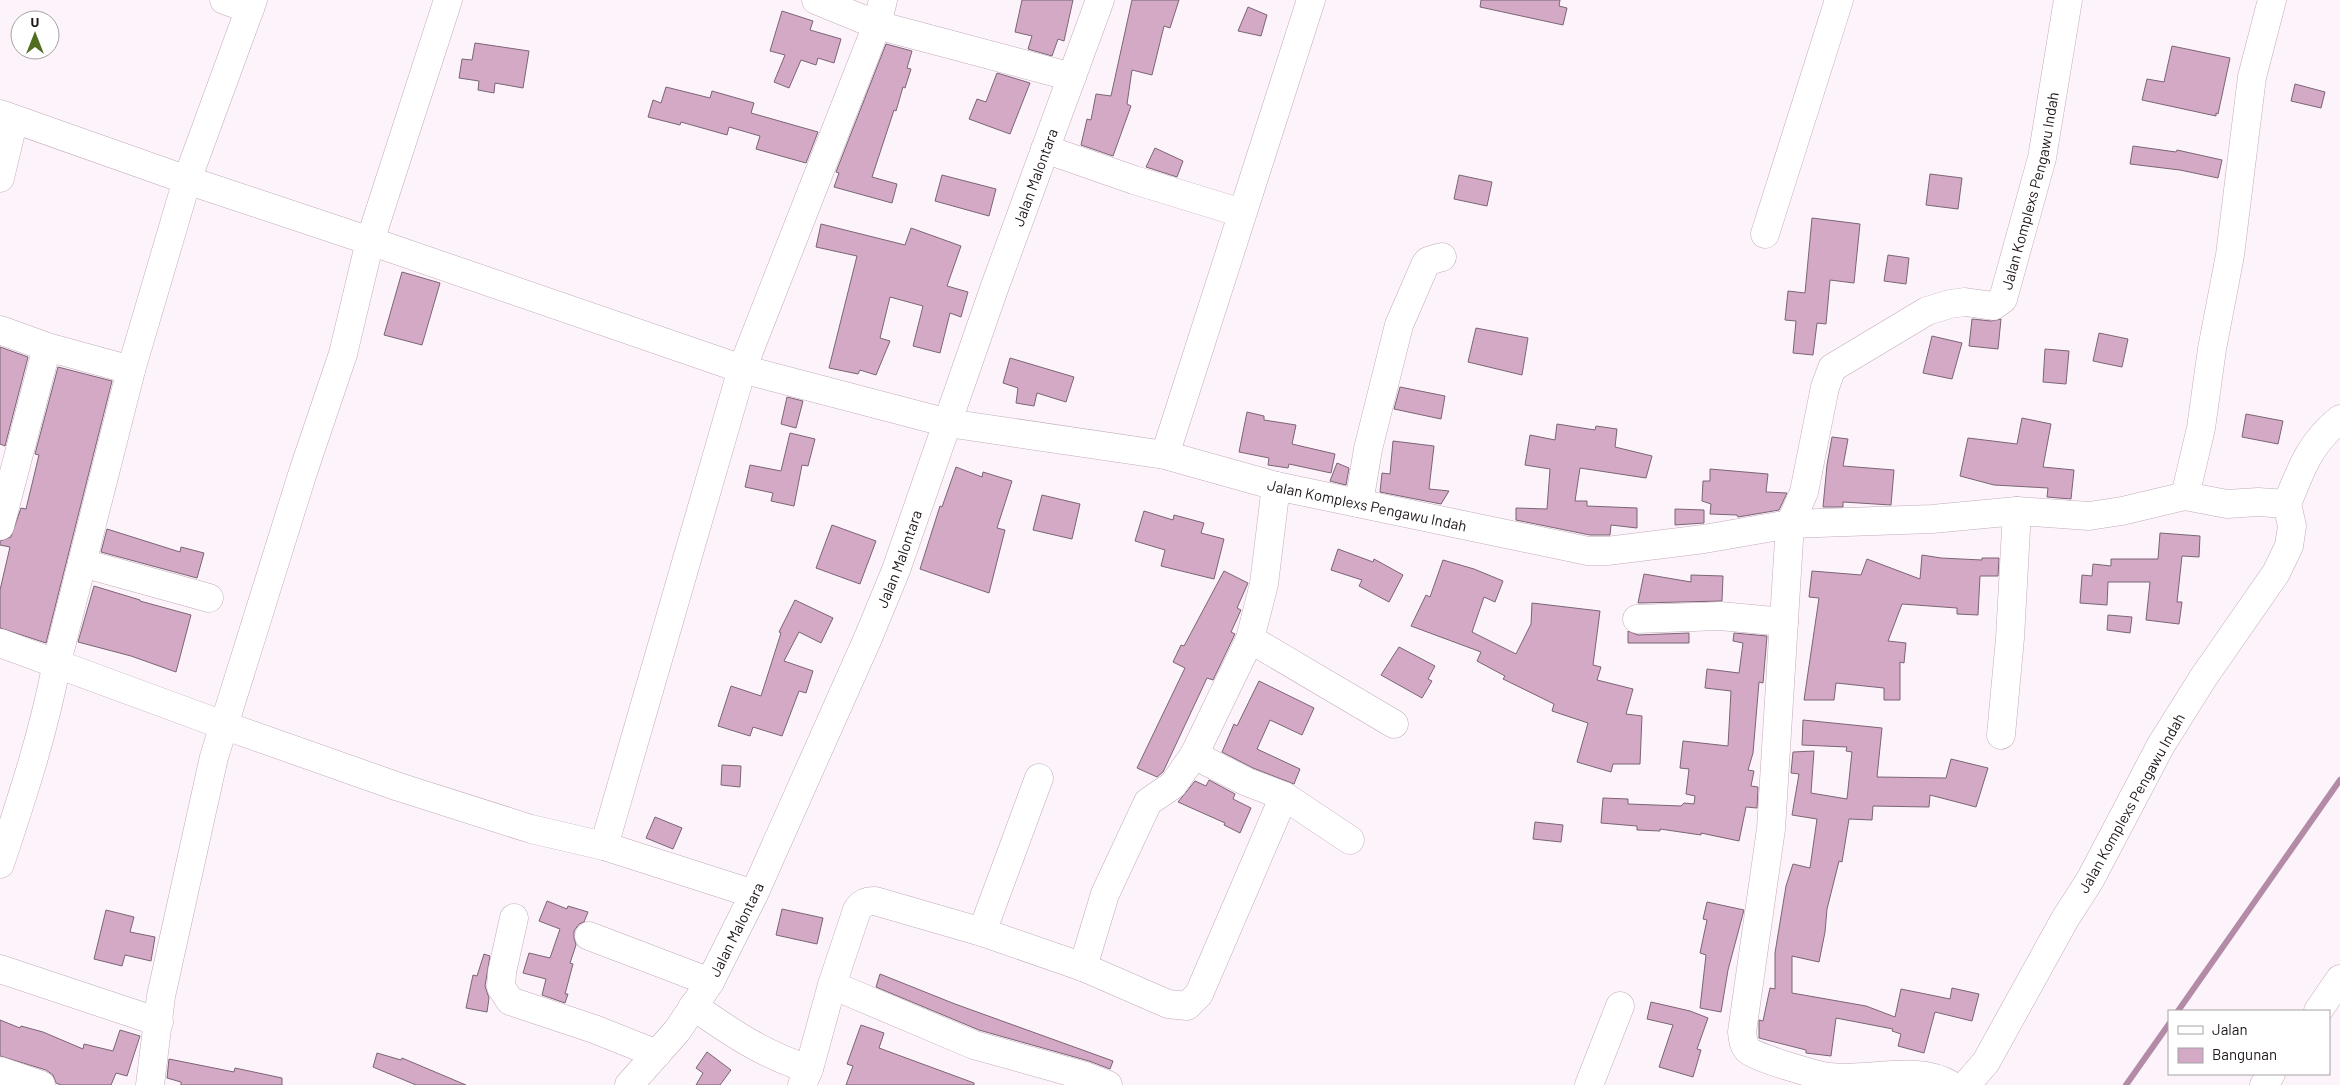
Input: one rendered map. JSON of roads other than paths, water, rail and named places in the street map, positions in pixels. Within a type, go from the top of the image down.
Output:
[{"type":"street","points":[[0,864],[50,703],[57,662],[131,370],[187,180],[252,4],[224,0]]},
{"type":"street","points":[[150,1085],[166,970],[214,757],[303,472],[343,354],[370,241],[448,0]]},
{"type":"street","points":[[816,0],[880,12],[1072,77]]},
{"type":"street","name":"Jalan Malontara","points":[[629,1085],[658,1054],[710,982],[754,894],[868,638],[896,570],[1045,149],[1100,0]]},
{"type":"street","points":[[1165,455],[1311,0]]},
{"type":"street","points":[[1765,234],[1839,0]]},
{"type":"street","name":"Jalan Komplexs Pengawu Indah","points":[[1790,524],[1804,492],[1825,387],[1832,368],[1927,311],[1950,304],[1965,302],[1993,306],[2003,299],[2042,158],[2068,0]]},
{"type":"street","points":[[2186,496],[2232,246],[2252,77],[2272,0]]},
{"type":"street","points":[[604,846],[742,369],[880,12]]},
{"type":"street","points":[[0,178],[7,116]]},
{"type":"street","name":"Jalan Komplexs Pengawu Indah","points":[[7,116],[187,180],[742,369],[948,423],[1165,455],[1276,486],[1588,551],[1607,551],[1704,539],[1790,524],[1932,519],[2017,511],[2089,516],[2122,512],[2186,496],[2227,504],[2287,504],[2292,526],[2289,546],[2276,572],[2203,678],[2161,745],[2090,880],[2065,918],[1986,1062],[1966,1085]]},
{"type":"street","points":[[1045,149],[1134,180],[1242,213]]},
{"type":"street","points":[[1359,503],[1368,449],[1399,325],[1428,260],[1442,257]]},
{"type":"street","points":[[0,330],[48,347],[131,370]]},
{"type":"street","points":[[0,526],[48,347]]},
{"type":"street","points":[[2287,504],[2304,460],[2317,441],[2340,419]]},
{"type":"street","points":[[1083,967],[1105,894],[1148,802],[1173,785],[1194,755],[1250,639],[1264,584],[1276,486]]},
{"type":"street","points":[[2001,735],[2010,638],[2017,511]]},
{"type":"street","points":[[1790,524],[1771,829],[1742,1032],[1744,1044],[1749,1051],[1828,1081],[1914,1076],[1932,1078],[1951,1085]]},
{"type":"street","points":[[82,562],[209,598]]},
{"type":"street","points":[[1637,619],[1720,616],[1784,622]]},
{"type":"street","points":[[1250,639],[1394,724]]},
{"type":"street","points":[[0,643],[400,787],[531,829],[604,846],[754,894]]},
{"type":"street","points":[[1194,755],[1247,782],[1284,796],[1350,840]]},
{"type":"street","points":[[982,932],[1039,778]]},
{"type":"street","points":[[693,1006],[764,1053],[806,1077],[832,985],[857,910],[865,902],[875,901],[982,932],[1083,967],[1168,1004],[1187,1006],[1199,994],[1284,796]]},
{"type":"street","points":[[514,918],[502,972],[501,987],[510,1001],[594,1029],[658,1054]]},
{"type":"street","points":[[589,936],[710,982]]},
{"type":"street","points":[[0,969],[159,1022]]},
{"type":"street","points":[[2319,1010],[2340,979]]},
{"type":"street","points":[[832,985],[974,1045],[1085,1076],[1108,1085]]},
{"type":"street","points":[[1590,1085],[1620,1006]]},
{"type":"street","points":[[0,1071],[41,1085]]},
{"type":"waterway","points":[[2179,1010],[2340,780]]},
{"type":"waterway","points":[[2126,1085],[2168,1025]]}]
